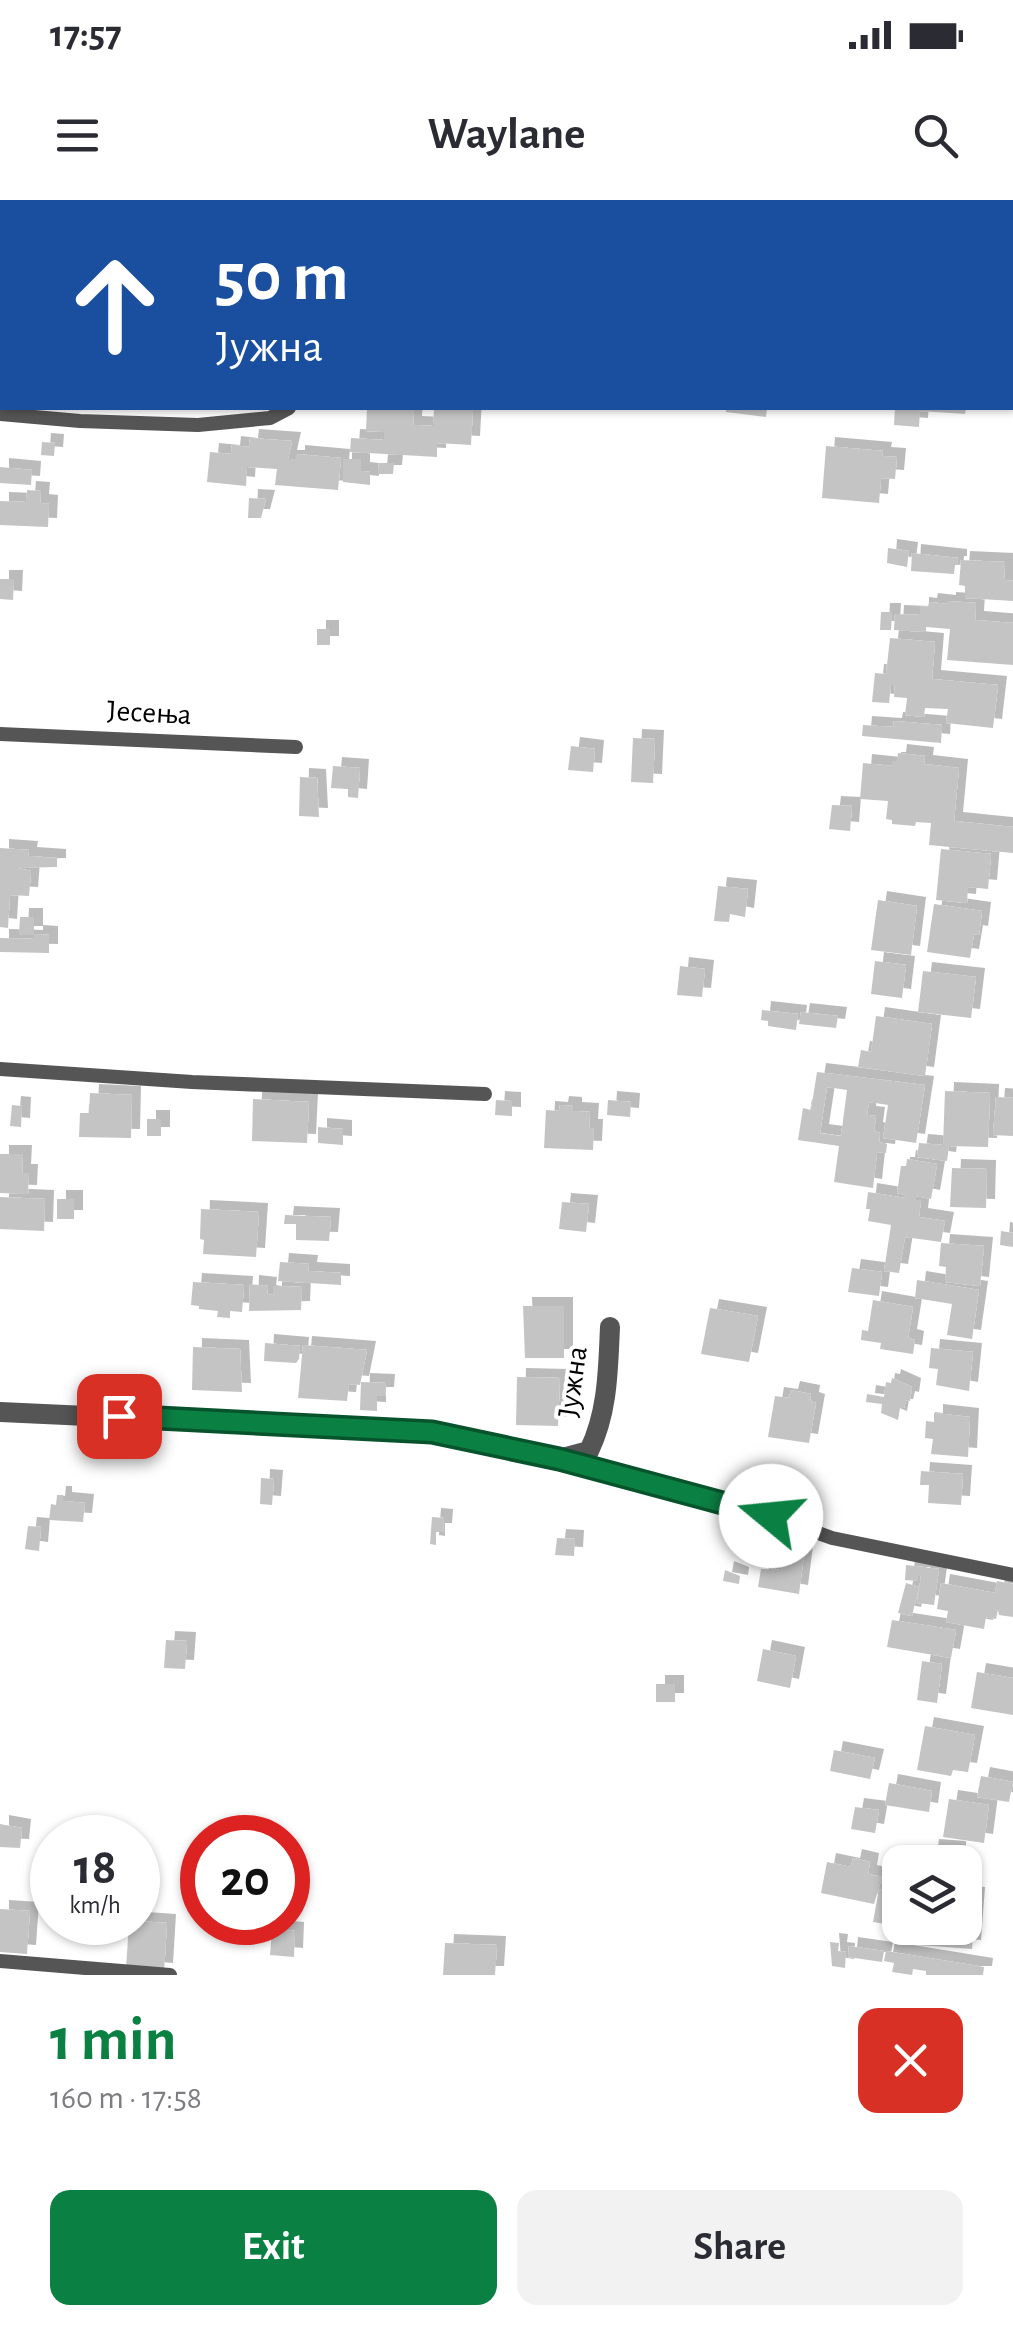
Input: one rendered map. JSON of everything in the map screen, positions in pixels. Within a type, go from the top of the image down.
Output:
[{"type":"street","name":"Јужна","points":[[0,1412],[432,1432],[559,1459],[589,1452],[598,1432],[606,1395],[610,1327]]},
{"type":"lane","points":[[0,414],[80,422],[198,426],[270,418],[285,410]]},
{"type":"lane","name":"Јесења","points":[[0,734],[296,747]]},
{"type":"lane","points":[[0,1069],[226,1084],[485,1094]]},
{"type":"lane","points":[[559,1459],[748,1508],[832,1538],[1013,1575]]},
{"type":"lane","points":[[0,1961],[170,1975]]},
{"type":"building","points":[[367,410],[414,410],[413,425],[433,426],[434,410],[473,410],[471,445],[437,443],[437,457],[350,452],[351,438],[384,440],[384,432],[366,431]]},
{"type":"building","points":[[726,410],[767,410],[766,417]]},
{"type":"building","points":[[895,410],[966,410],[965,414],[920,411],[919,427],[894,425]]},
{"type":"building","points":[[250,438],[292,441],[288,459],[296,459],[296,454],[341,458],[338,490],[275,485],[277,469],[247,467],[246,486],[207,482],[210,452],[231,454],[232,445],[249,447]]},
{"type":"building","points":[[42,442],[55,443],[54,456],[41,455]]},
{"type":"building","points":[[826,446],[883,451],[882,456],[897,457],[895,479],[881,478],[879,503],[822,498]]},
{"type":"building","points":[[343,459],[361,459],[361,471],[370,472],[370,485],[343,482]]},
{"type":"building","points":[[379,463],[394,463],[393,474],[378,474]]},
{"type":"building","points":[[0,467],[32,470],[31,485],[0,483]]},
{"type":"building","points":[[27,490],[41,491],[40,503],[49,504],[48,527],[0,525],[0,501],[26,502]]},
{"type":"building","points":[[249,498],[266,499],[261,518],[248,518]]},
{"type":"building","points":[[888,548],[909,551],[907,567],[887,563]]},
{"type":"building","points":[[912,553],[958,558],[958,565],[954,574],[911,571]]},
{"type":"building","points":[[961,560],[1005,562],[1004,580],[1013,581],[1013,601],[965,598],[965,586],[959,585]]},
{"type":"building","points":[[0,579],[14,579],[13,600],[0,599]]},
{"type":"building","points":[[947,601],[976,603],[975,620],[1013,623],[1013,665],[947,660],[950,629],[894,630],[895,614],[920,615],[920,606]]},
{"type":"building","points":[[881,612],[892,612],[891,630],[880,630]]},
{"type":"building","points":[[317,629],[330,629],[330,645],[317,645]]},
{"type":"building","points":[[890,638],[935,642],[932,679],[998,685],[993,728],[946,723],[948,709],[925,708],[924,717],[905,715],[907,698],[894,697],[895,685],[891,685],[889,703],[872,702],[875,673],[886,674]]},
{"type":"building","points":[[894,721],[942,725],[941,743],[862,736],[863,725],[893,727]]},
{"type":"building","points":[[633,738],[655,739],[653,783],[631,782]]},
{"type":"building","points":[[571,746],[595,749],[593,772],[568,770]]},
{"type":"building","points":[[898,753],[925,756],[924,764],[959,768],[954,821],[1013,827],[1013,853],[929,845],[931,823],[892,824],[892,820],[886,819],[888,801],[860,799],[863,763],[892,766]]},
{"type":"building","points":[[333,766],[360,768],[358,798],[348,797],[348,789],[331,788]]},
{"type":"building","points":[[300,777],[317,778],[319,817],[299,816]]},
{"type":"building","points":[[832,805],[852,806],[850,831],[829,829]]},
{"type":"building","points":[[0,848],[29,850],[28,856],[57,858],[57,867],[17,868],[31,871],[29,896],[10,895],[8,928],[0,927]]},
{"type":"building","points":[[941,849],[991,854],[988,889],[968,887],[967,903],[936,900]]},
{"type":"building","points":[[718,886],[748,889],[745,917],[730,914],[729,922],[714,921]]},
{"type":"building","points":[[878,900],[917,906],[911,955],[871,950]]},
{"type":"building","points":[[934,904],[982,911],[979,935],[974,934],[970,958],[927,952]]},
{"type":"building","points":[[20,917],[34,917],[34,935],[19,935]]},
{"type":"building","points":[[34,934],[49,935],[49,953],[0,952],[0,938],[34,939]]},
{"type":"building","points":[[875,961],[906,965],[902,998],[871,994]]},
{"type":"building","points":[[680,966],[705,969],[702,997],[677,995]]},
{"type":"building","points":[[923,971],[976,977],[971,1018],[918,1012]]},
{"type":"building","points":[[762,1010],[798,1014],[796,1030],[768,1026],[768,1021],[761,1020]]},
{"type":"building","points":[[801,1012],[838,1016],[836,1028],[799,1024]]},
{"type":"building","points":[[876,1016],[932,1024],[925,1076],[858,1067],[861,1050],[871,1052]]},
{"type":"building","points":[[817,1072],[925,1085],[916,1143],[883,1138],[888,1105],[869,1102],[867,1115],[876,1116],[874,1131],[880,1133],[879,1142],[887,1144],[886,1153],[877,1152],[873,1188],[834,1182],[839,1146],[798,1140],[803,1108],[811,1110]],"holes":[[[827,1087],[847,1090],[841,1136],[820,1133]]]},
{"type":"building","points":[[945,1091],[990,1093],[988,1147],[949,1146],[947,1161],[917,1157],[919,1143],[943,1145]]},
{"type":"building","points":[[90,1093],[132,1095],[131,1138],[79,1137],[80,1113],[89,1113]]},
{"type":"building","points":[[996,1097],[1013,1098],[1013,1136],[993,1135]]},
{"type":"building","points":[[253,1099],[309,1102],[307,1143],[252,1141]]},
{"type":"building","points":[[496,1100],[512,1101],[512,1116],[495,1115]]},
{"type":"building","points":[[608,1100],[631,1102],[630,1117],[607,1115]]},
{"type":"building","points":[[12,1105],[22,1106],[21,1127],[10,1126]]},
{"type":"building","points":[[560,1105],[590,1112],[593,1150],[544,1148],[546,1110],[559,1111]]},
{"type":"building","points":[[147,1119],[161,1119],[161,1136],[147,1136]]},
{"type":"building","points":[[318,1127],[343,1129],[343,1145],[318,1143]]},
{"type":"building","points":[[0,1154],[23,1154],[22,1173],[29,1173],[28,1194],[0,1193]]},
{"type":"building","points":[[907,1159],[937,1164],[931,1199],[916,1196],[916,1200],[921,1200],[919,1217],[945,1221],[941,1242],[905,1237],[899,1273],[884,1271],[891,1225],[868,1221],[868,1192],[905,1198],[906,1195],[897,1193],[901,1166],[906,1166]]},
{"type":"building","points":[[952,1168],[987,1169],[986,1208],[950,1207]]},
{"type":"building","points":[[0,1197],[45,1199],[44,1231],[0,1229]]},
{"type":"building","points":[[57,1199],[74,1199],[74,1219],[57,1219]]},
{"type":"building","points":[[562,1202],[589,1204],[586,1232],[559,1229]]},
{"type":"building","points":[[201,1209],[259,1212],[256,1257],[203,1254]]},
{"type":"building","points":[[285,1215],[331,1217],[329,1241],[296,1240],[296,1224],[284,1224]]},
{"type":"building","points":[[1001,1231],[1013,1233],[1013,1247],[1000,1245]]},
{"type":"building","points":[[941,1243],[984,1246],[980,1286],[945,1282],[946,1267],[939,1266]]},
{"type":"building","points":[[280,1262],[309,1264],[308,1271],[341,1273],[341,1285],[278,1281]]},
{"type":"building","points":[[852,1268],[882,1272],[879,1296],[848,1292]]},
{"type":"building","points":[[917,1280],[979,1290],[972,1339],[947,1335],[952,1304],[915,1298]]},
{"type":"building","points":[[193,1282],[244,1285],[242,1312],[230,1311],[230,1318],[217,1317],[218,1311],[191,1305]]},
{"type":"building","points":[[250,1284],[268,1286],[267,1294],[273,1295],[273,1286],[302,1287],[301,1310],[249,1311]]},
{"type":"building","points":[[873,1300],[913,1307],[908,1338],[915,1340],[913,1354],[880,1349],[881,1343],[861,1340],[862,1330],[868,1331]]},
{"type":"building","points":[[523,1306],[564,1306],[564,1358],[525,1358]]},
{"type":"building","points":[[710,1308],[758,1316],[749,1362],[701,1354]]},
{"type":"building","points":[[265,1343],[300,1346],[299,1359],[296,1363],[264,1361]]},
{"type":"building","points":[[303,1345],[367,1350],[360,1385],[349,1384],[347,1401],[298,1398]]},
{"type":"building","points":[[193,1347],[240,1349],[242,1392],[192,1390]]},
{"type":"building","points":[[931,1348],[973,1352],[969,1391],[936,1385],[938,1369],[929,1368]]},
{"type":"building","points":[[517,1377],[560,1378],[558,1426],[516,1425]]},
{"type":"building","points":[[892,1378],[912,1387],[910,1401],[906,1400],[904,1408],[900,1408],[898,1420],[881,1413],[882,1404],[866,1402],[867,1394],[884,1397],[886,1382],[891,1383]]},
{"type":"building","points":[[361,1382],[386,1383],[385,1396],[377,1396],[377,1411],[360,1410]]},
{"type":"building","points":[[791,1390],[811,1394],[810,1401],[816,1403],[809,1443],[768,1437],[775,1396],[789,1398]]},
{"type":"building","points":[[934,1413],[970,1417],[968,1457],[931,1454],[933,1439],[925,1438],[926,1421],[934,1422]]},
{"type":"building","points":[[921,1471],[963,1474],[961,1505],[928,1503],[929,1485],[920,1485]]},
{"type":"building","points":[[261,1478],[274,1479],[272,1505],[260,1504]]},
{"type":"building","points":[[57,1495],[63,1495],[63,1501],[85,1503],[83,1522],[49,1520]]},
{"type":"building","points":[[432,1517],[444,1518],[443,1532],[436,1532],[436,1545],[430,1544]]},
{"type":"building","points":[[28,1526],[41,1527],[39,1551],[25,1549]]},
{"type":"building","points":[[557,1538],[575,1539],[574,1556],[555,1555]]},
{"type":"building","points":[[788,1553],[804,1555],[799,1594],[758,1587],[761,1569],[781,1570]]},
{"type":"building","points":[[906,1565],[939,1569],[934,1605],[917,1603],[921,1576],[918,1581],[905,1580]]},
{"type":"building","points":[[725,1570],[740,1576],[739,1584],[723,1581]]},
{"type":"building","points":[[997,1581],[1013,1584],[1013,1617],[999,1615],[998,1610],[996,1619],[986,1617],[984,1629],[946,1622],[948,1611],[937,1609],[941,1583],[995,1593]]},
{"type":"building","points":[[906,1583],[919,1587],[912,1616],[898,1613]]},
{"type":"building","points":[[892,1620],[956,1630],[951,1658],[887,1647]]},
{"type":"building","points":[[166,1640],[187,1641],[185,1669],[164,1668]]},
{"type":"building","points":[[763,1649],[796,1656],[790,1688],[757,1681]]},
{"type":"building","points":[[922,1661],[942,1664],[937,1703],[917,1700]]},
{"type":"building","points":[[977,1672],[1013,1678],[1013,1715],[971,1708]]},
{"type":"building","points":[[656,1684],[675,1684],[675,1702],[656,1702]]},
{"type":"building","points":[[925,1726],[975,1735],[968,1772],[953,1770],[951,1776],[917,1770]]},
{"type":"building","points":[[834,1750],[875,1758],[870,1779],[830,1771]]},
{"type":"building","points":[[981,1776],[1013,1782],[1009,1802],[977,1797]]},
{"type":"building","points":[[889,1783],[932,1791],[929,1812],[885,1805]]},
{"type":"building","points":[[949,1799],[989,1805],[984,1843],[943,1837]]},
{"type":"building","points":[[855,1807],[879,1810],[875,1833],[851,1829]]},
{"type":"building","points":[[0,1824],[22,1828],[20,1848],[0,1847]]},
{"type":"building","points":[[853,1858],[870,1862],[868,1874],[882,1877],[874,1904],[821,1893],[827,1862],[851,1867]]},
{"type":"building","points":[[879,1889],[882,1890],[882,1924],[873,1922]]},
{"type":"building","points":[[0,1909],[30,1911],[27,1954],[0,1952]]},
{"type":"building","points":[[160,1923],[167,1923],[164,1972],[126,1969],[128,1945],[160,1945]]},
{"type":"building","points":[[830,1942],[839,1943],[838,1951],[846,1952],[845,1968],[832,1966]]},
{"type":"building","points":[[445,1943],[497,1945],[495,1975],[443,1975]]},
{"type":"building","points":[[271,1945],[294,1945],[294,1957],[270,1955]]},
{"type":"building","points":[[919,1945],[972,1945],[972,1949]]},
{"type":"building","points":[[849,1946],[884,1951],[882,1962],[848,1957]]},
{"type":"building","points":[[886,1951],[984,1967],[983,1975],[926,1975],[926,1971],[913,1969],[912,1975],[892,1972],[894,1963],[884,1961]]},
{"type":"route","points":[[119,1416],[432,1432],[559,1459],[771,1516]]}]
